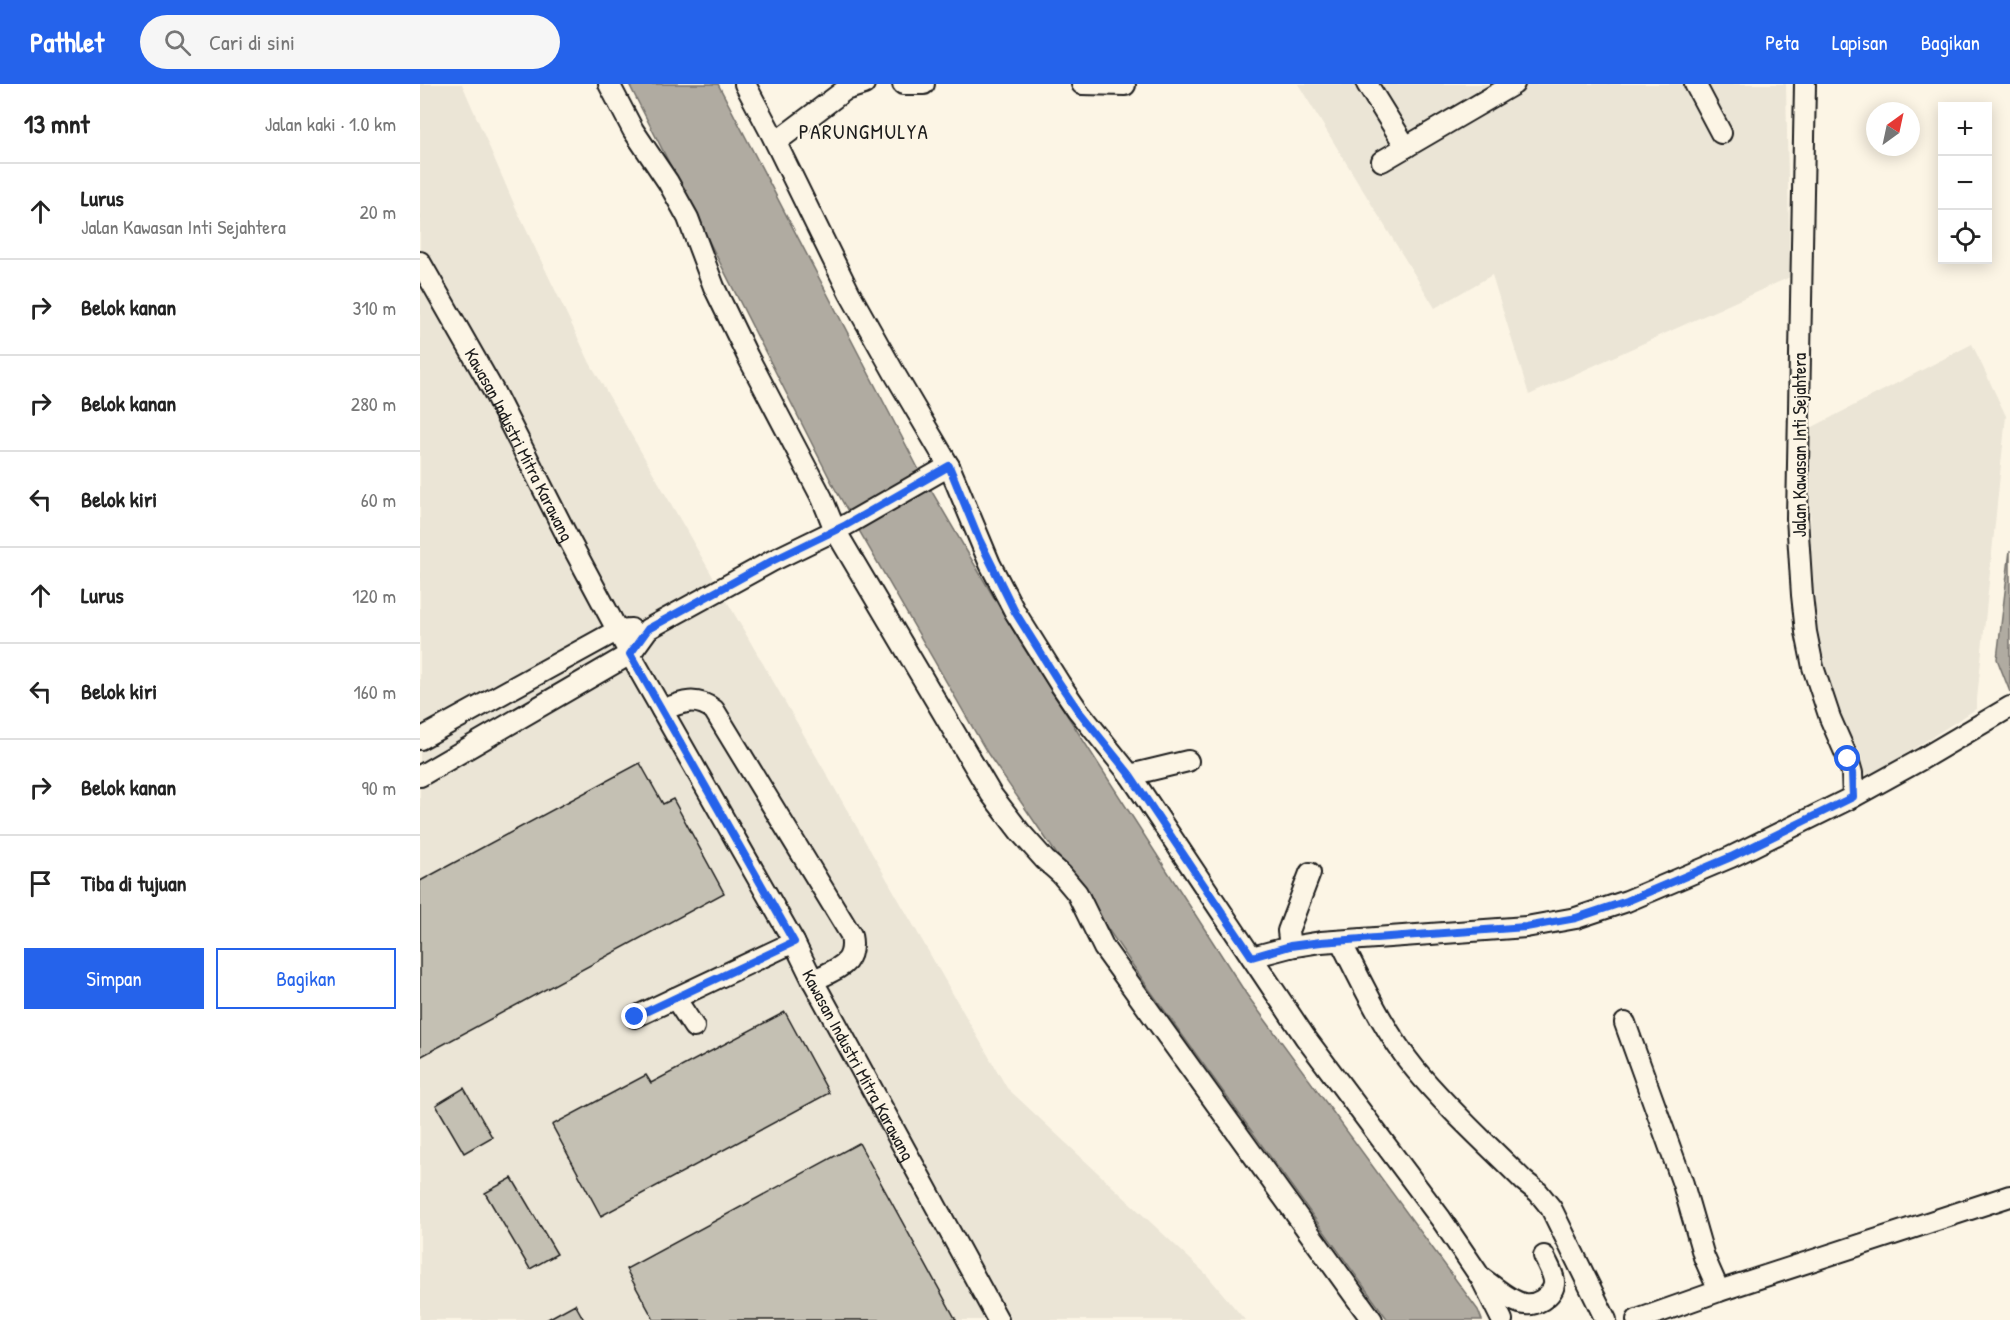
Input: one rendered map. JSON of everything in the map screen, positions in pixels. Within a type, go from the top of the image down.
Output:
[{"type":"street","points":[[609,84],[633,130],[668,182],[688,219],[714,286],[748,357],[822,498],[991,794],[1020,832],[1045,860],[1062,874],[1077,893],[1104,948],[1372,1320]]},
{"type":"street","points":[[745,84],[850,294],[949,466],[986,556],[1015,612],[1077,709],[1130,775],[1305,1036],[1441,1219],[1481,1278],[1502,1320]]},
{"type":"street","points":[[776,142],[845,90],[864,84]]},
{"type":"street","points":[[903,84],[924,84]]},
{"type":"street","points":[[1082,84],[1125,85]]},
{"type":"street","points":[[1367,84],[1406,147]]},
{"type":"street","points":[[1382,161],[1514,84]]},
{"type":"street","points":[[1695,84],[1721,133]]},
{"type":"street","name":"Jalan Kawasan Inti Sejahtera","points":[[1805,84],[1797,518],[1802,595],[1813,667],[1830,718],[1848,759],[1852,773],[1853,797]]},
{"type":"street","name":"Kawasan Industri Mitra Karawang","points":[[420,262],[493,390],[630,654],[794,942],[813,981],[998,1320]]},
{"type":"street","points":[[420,776],[630,654],[648,629],[772,561],[840,528],[949,466]]},
{"type":"street","points":[[420,739],[618,630],[648,629]]},
{"type":"street","points":[[662,710],[688,700],[706,704],[714,710],[850,935],[853,946],[851,956],[845,963],[813,981]]},
{"type":"street","points":[[1252,957],[1290,946],[1526,927],[1576,918],[1627,901],[1731,857],[1853,797],[2010,707]]},
{"type":"street","points":[[1130,775],[1188,761]]},
{"type":"street","points":[[1290,946],[1288,931],[1310,873]]},
{"type":"street","points":[[635,1017],[794,942]]},
{"type":"street","points":[[1341,942],[1372,1003],[1414,1067],[1524,1181],[1538,1192],[1551,1208],[1606,1320]]},
{"type":"street","points":[[675,998],[694,1027]]},
{"type":"street","points":[[1625,1023],[1683,1184],[1704,1257],[1719,1291]]},
{"type":"street","points":[[1637,1320],[2010,1196]]},
{"type":"street","points":[[1481,1278],[1512,1299],[1524,1304],[1538,1303],[1554,1288],[1554,1280],[1544,1256]]},
{"type":"shaded area","points":[[420,84],[462,84],[514,204],[590,363],[1007,1088],[1206,1274],[1245,1320],[420,1320]]},
{"type":"shaded area","points":[[629,84],[718,84],[918,468],[1020,642],[1247,995],[1478,1310],[1482,1320],[1388,1320],[1149,989],[988,754],[834,487]]},
{"type":"shaded area","points":[[1298,84],[1786,84],[1790,277],[1529,395],[1492,275],[1435,308]]},
{"type":"shaded area","points":[[1972,344],[2006,416],[1976,709],[1866,779],[1820,657],[1811,562],[1809,429]]},
{"type":"shaded area","points":[[2010,550],[2010,692],[1997,659]]},
{"type":"building","points":[[640,763],[663,804],[673,799],[724,893],[420,1057],[420,881]]},
{"type":"building","points":[[785,1012],[829,1093],[601,1216],[552,1125],[646,1075],[651,1083]]},
{"type":"building","points":[[464,1088],[492,1137],[464,1153],[436,1105]]},
{"type":"building","points":[[859,1143],[956,1320],[654,1320],[626,1269]]},
{"type":"building","points":[[512,1178],[557,1254],[530,1269],[485,1193]]},
{"type":"building","points":[[575,1304],[584,1320],[546,1320]]},
{"type":"district","name":"PARUNGMULYA","points":[[864,131]]},
{"type":"route","points":[[635,1017],[794,942],[630,654],[648,629],[772,561],[846,525],[949,466],[990,564],[1015,612],[1077,709],[1130,775],[1252,957],[1290,946],[1321,942],[1526,927],[1576,918],[1627,901],[1731,857],[1853,797],[1852,773],[1848,759]]}]
